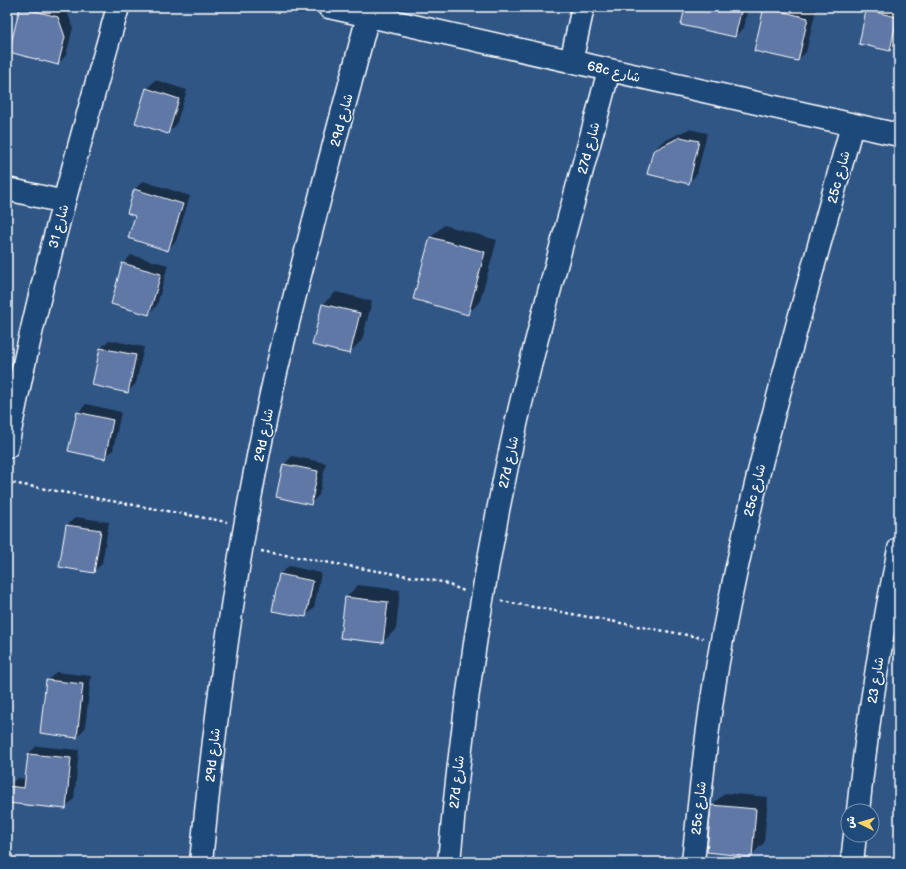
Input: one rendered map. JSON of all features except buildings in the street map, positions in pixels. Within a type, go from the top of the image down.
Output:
[{"type":"street","name":"شارع 31","points":[[7,447],[22,373],[64,202],[118,7]]},
{"type":"street","name":"68c شارع","points":[[329,7],[899,135]]},
{"type":"street","points":[[571,62],[583,7]]},
{"type":"street","name":"29d شارع","points":[[201,862],[214,739],[230,617],[245,525],[271,396],[301,269],[368,16]]},
{"type":"street","name":"27d شارع","points":[[449,862],[456,778],[467,688],[481,597],[498,508],[518,419],[540,332],[609,70]]},
{"type":"street","name":"25c شارع","points":[[693,862],[703,761],[721,642],[744,530],[852,125]]},
{"type":"street","points":[[7,189],[64,202]]},
{"type":"street","name":"شارع 23","points":[[859,803],[873,689],[899,549]]},
{"type":"street","points":[[852,862],[854,843]]},
{"type":"path","points":[[7,482],[245,525]]}]
